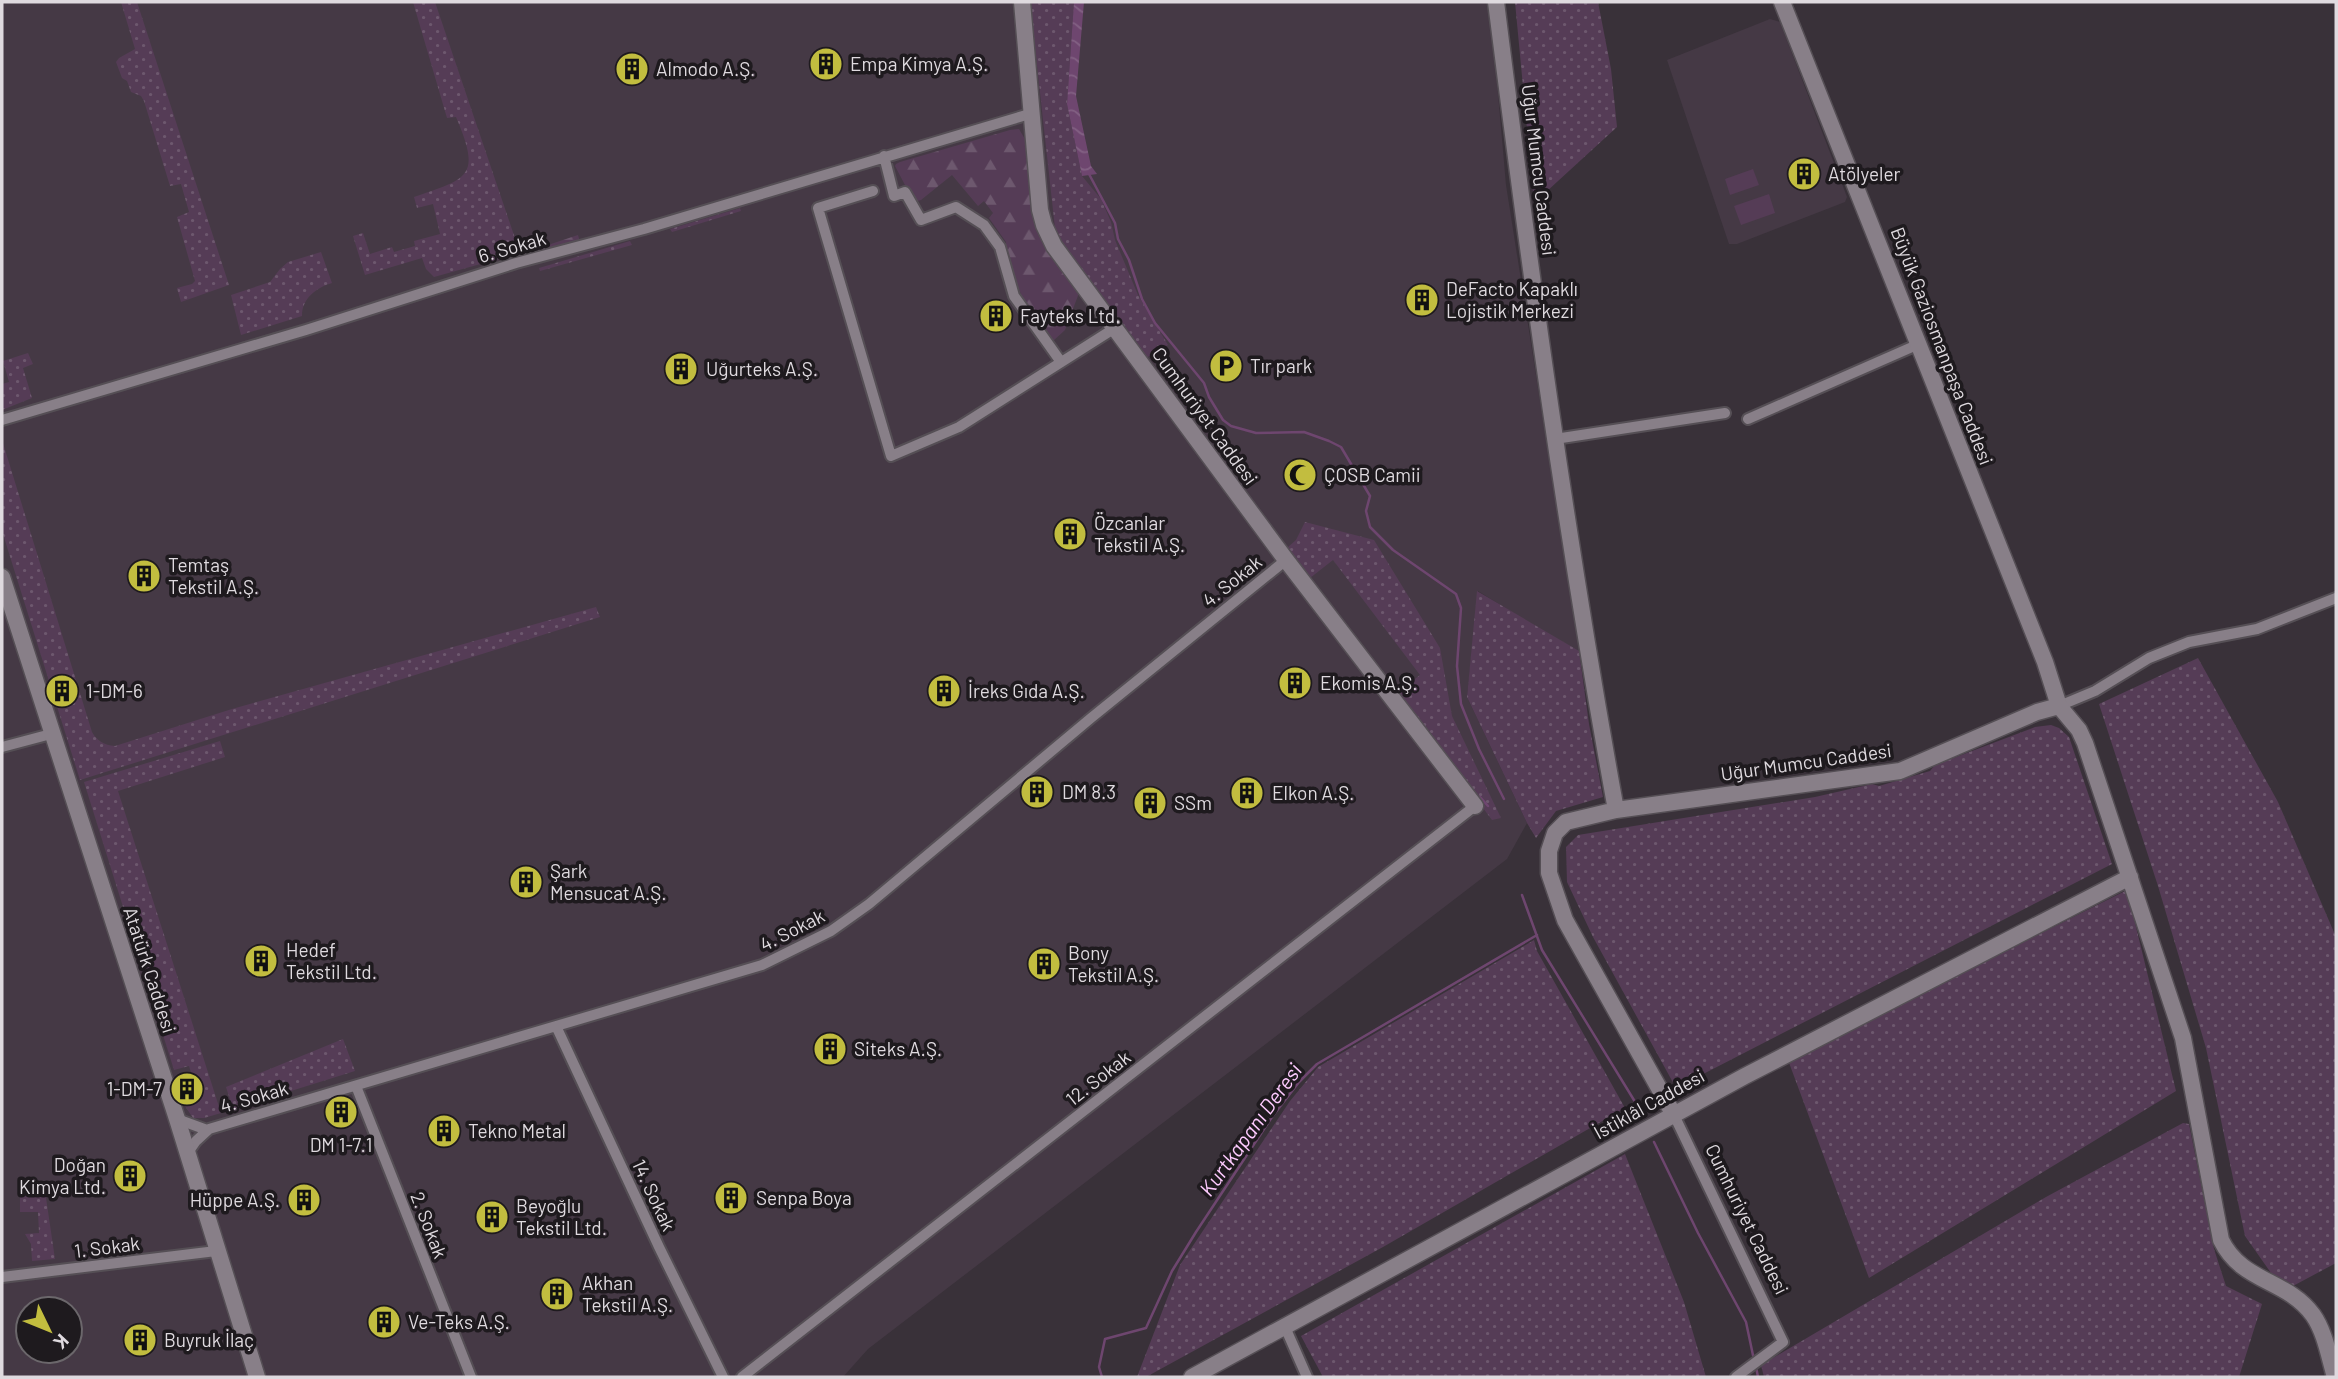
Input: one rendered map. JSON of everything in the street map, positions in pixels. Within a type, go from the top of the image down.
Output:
[{"type":"street","name":"Cumhuriyet Caddesi","points":[[1022,2],[1040,210],[1044,225],[1065,262],[1286,560],[1475,806]]},
{"type":"street","name":"Uğur Mumcu Caddesi","points":[[1496,2],[1555,439],[1584,633],[1616,810],[1900,771],[2037,712],[2059,706]]},
{"type":"street","name":"Büyük Gaziosmanpaşa Caddesi","points":[[1782,2],[2045,662],[2059,706]]},
{"type":"street","name":"6. Sokak","points":[[2,420],[306,330],[516,263],[644,229],[1033,113]]},
{"type":"street","points":[[884,156],[894,196],[905,192],[921,220],[956,207],[984,225],[1000,247],[1014,296],[1061,362]]},
{"type":"street","points":[[873,191],[818,208],[891,456],[959,427],[1115,328]]},
{"type":"street","points":[[1748,419],[1919,344]]},
{"type":"street","points":[[1555,439],[1725,414]]},
{"type":"street","name":"4. Sokak","points":[[207,1130],[762,965],[839,926],[1286,560]]},
{"type":"street","name":"Atatürk Caddesi","points":[[2,577],[177,1119],[257,1377]]},
{"type":"street","points":[[2335,1377],[2319,1326],[2312,1314],[2276,1284],[2258,1278],[2242,1267],[2221,1240],[2183,1038],[2085,743],[2079,730],[2059,706],[2095,691],[2149,658],[2189,642],[2257,629],[2336,598]]},
{"type":"street","points":[[2,747],[51,734]]},
{"type":"street","name":"12. Sokak","points":[[742,1377],[1475,806]]},
{"type":"street","points":[[1616,810],[1566,822],[1555,833],[1549,851],[1549,873],[1565,920],[1674,1115]]},
{"type":"street","name":"İstiklâl Caddesi","points":[[1192,1377],[1781,1057],[2130,877]]},
{"type":"street","name":"14. Sokak","points":[[556,1026],[723,1377]]},
{"type":"street","name":"2. Sokak","points":[[356,1086],[471,1377]]},
{"type":"street","name":"Cumhuriyet Caddesi","points":[[1674,1115],[1783,1342],[1736,1377]]},
{"type":"street","points":[[177,1119],[207,1130],[187,1154]]},
{"type":"street","name":"1. Sokak","points":[[2,1277],[216,1251]]},
{"type":"street","points":[[1285,1327],[1307,1377]]},
{"type":"shaded area","points":[[2,2],[1490,2],[1506,185],[1580,654],[1478,591],[1467,697],[1527,823],[1507,859],[868,1349],[843,1377],[2,1377]]},
{"type":"shaded area","points":[[1770,19],[1780,22],[1847,197],[1845,202],[1737,244],[1729,244],[1667,60]]},
{"type":"green space","points":[[121,2],[137,2],[229,285],[181,302],[177,288],[195,281],[177,217],[189,212],[181,184],[170,186],[144,101],[141,96],[131,92],[116,62],[135,49]]},
{"type":"green space","points":[[413,2],[435,2],[520,253],[434,277],[426,269],[422,258],[365,275],[353,236],[363,233],[370,254],[392,247],[394,252],[415,246],[414,241],[440,234],[433,204],[417,208],[414,197],[458,179],[465,172],[468,163],[468,152],[456,117],[447,118]]},
{"type":"green space","points":[[1030,2],[1074,2],[1067,104],[1082,176],[1101,199],[1138,295],[1168,345],[1146,358],[1068,253],[1055,228]]},
{"type":"green space","points":[[1515,2],[1598,2],[1611,69],[1617,127],[1534,203]]},
{"type":"green space","points":[[1019,129],[1026,141],[1052,255],[1079,293],[1065,330],[1053,341],[1049,341],[1024,302],[1006,256],[1006,242],[989,218],[993,213],[984,201],[978,206],[952,175],[921,200],[914,202],[895,166],[900,162]]},
{"type":"green space","points":[[1753,169],[1759,185],[1730,195],[1725,179]]},
{"type":"green space","points":[[1769,194],[1775,213],[1741,225],[1734,206]]},
{"type":"green space","points":[[740,208],[741,211],[672,232],[670,229]]},
{"type":"green space","points":[[578,235],[580,242],[523,260],[521,254]]},
{"type":"green space","points":[[630,241],[632,245],[540,271],[539,268]]},
{"type":"green space","points":[[321,252],[332,283],[307,299],[302,316],[241,335],[231,295],[270,282],[288,262]]},
{"type":"green space","points":[[28,353],[33,364],[23,368],[32,398],[2,410],[2,384],[9,382],[3,361]]},
{"type":"green space","points":[[2,440],[92,732],[107,745],[115,746],[232,709],[596,607],[600,617],[80,780],[2,531]]},
{"type":"green space","points":[[1305,522],[1374,540],[1440,648],[1452,716],[1501,818],[1492,820],[1397,693],[1420,675],[1333,560],[1310,578],[1287,548],[1296,540]]},
{"type":"green space","points":[[1477,591],[1579,651],[1603,797],[1556,811],[1536,838],[1467,697]]},
{"type":"green space","points":[[2198,658],[2278,802],[2336,937],[2336,1263],[2293,1286],[2271,1273],[2245,1236],[2206,1048],[2158,886],[2099,704]]},
{"type":"green space","points":[[2051,725],[2069,737],[2112,864],[1676,1088],[1593,937],[1567,882],[1566,847],[1578,835],[1815,797],[1872,784],[1879,786],[1930,771],[1935,765],[2035,727]]},
{"type":"green space","points":[[220,741],[225,757],[118,791],[221,1113],[193,1118],[185,1106],[200,1101],[189,1066],[174,1070],[84,782]]},
{"type":"green space","points":[[2127,890],[2176,1091],[1869,1278],[1788,1060]]},
{"type":"green space","points":[[1534,940],[1537,951],[1625,1108],[1383,1247],[1146,1377],[1137,1377],[1180,1265],[1290,1101],[1318,1067]]},
{"type":"green space","points":[[343,1039],[355,1071],[233,1109],[226,1087]]},
{"type":"green space","points":[[2183,1123],[2189,1124],[2214,1249],[2226,1286],[2262,1304],[2239,1377],[1764,1377],[1761,1365],[2046,1197]]},
{"type":"green space","points":[[1625,1154],[1684,1302],[1706,1377],[1323,1377],[1301,1336]]},
{"type":"green space","points":[[20,1191],[45,1191],[55,1259],[32,1261],[31,1244],[25,1234],[39,1233],[38,1212],[20,1212]]},
{"type":"water","points":[[1074,2],[1084,2],[1076,96],[1091,166],[1097,174],[1082,176],[1067,104]]},
{"type":"waterway","points":[[1089,174],[1115,223],[1118,239],[1129,260],[1142,299],[1155,323],[1204,383],[1223,420],[1231,426],[1256,433],[1304,432],[1341,447],[1370,496],[1366,511],[1370,527],[1393,550],[1456,594],[1461,608],[1457,666],[1461,704],[1479,749],[1504,799]]},
{"type":"waterway","points":[[1480,797],[1488,806]]},
{"type":"waterway","points":[[1522,895],[1542,950],[1637,1105]]},
{"type":"waterway","name":"Kurtkapanı Deresi","points":[[1102,1377],[1099,1367],[1105,1339],[1146,1328],[1172,1271],[1196,1232],[1272,1117],[1299,1082],[1317,1064],[1537,935]]},
{"type":"waterway","points":[[1654,1142],[1698,1233],[1746,1322],[1754,1360]]},
{"type":"waterway","points":[[1756,1367],[1758,1377]]},
{"type":"place","name":"Empa Kimya A.Ş.","points":[[826,64]]},
{"type":"place","name":"Almodo A.Ş.","points":[[632,69]]},
{"type":"place","name":"Atölyeler","points":[[1804,174]]},
{"type":"place","name":"DeFacto Kapaklı Lojistik Merkezi","points":[[1422,300]]},
{"type":"place","name":"Fayteks Ltd.","points":[[996,316]]},
{"type":"place","name":"Tır park","points":[[1226,366]]},
{"type":"place","name":"Uğurteks A.Ş.","points":[[681,369]]},
{"type":"place","name":"ÇOSB Camii","points":[[1300,475]]},
{"type":"place","name":"Özcanlar Tekstil A.Ş.","points":[[1070,534]]},
{"type":"place","name":"Temtaş Tekstil A.Ş.","points":[[144,576]]},
{"type":"place","name":"Ekomis A.Ş.","points":[[1295,683]]},
{"type":"place","name":"1-DM-6","points":[[62,691]]},
{"type":"place","name":"İreks Gıda A.Ş.","points":[[944,691]]},
{"type":"place","name":"DM 8.3","points":[[1037,792]]},
{"type":"place","name":"Elkon A.Ş.","points":[[1247,793]]},
{"type":"place","name":"SSm","points":[[1150,803]]},
{"type":"place","name":"Şark Mensucat A.Ş.","points":[[526,882]]},
{"type":"place","name":"Hedef Tekstil Ltd.","points":[[261,961]]},
{"type":"place","name":"Bony Tekstil A.Ş.","points":[[1044,964]]},
{"type":"place","name":"Siteks A.Ş.","points":[[830,1049]]},
{"type":"place","name":"1-DM-7","points":[[187,1089]]},
{"type":"place","name":"DM 1-7.1","points":[[341,1112]]},
{"type":"place","name":"Tekno Metal","points":[[444,1131]]},
{"type":"place","name":"Doğan Kimya Ltd.","points":[[130,1176]]},
{"type":"place","name":"Senpa Boya","points":[[731,1198]]},
{"type":"place","name":"Hüppe A.Ş.","points":[[304,1200]]},
{"type":"place","name":"Beyoğlu Tekstil Ltd.","points":[[492,1217]]},
{"type":"place","name":"Akhan Tekstil A.Ş.","points":[[557,1294]]},
{"type":"place","name":"Ve-Teks A.Ş.","points":[[384,1322]]},
{"type":"place","name":"Buyruk İlaç","points":[[140,1340]]}]
